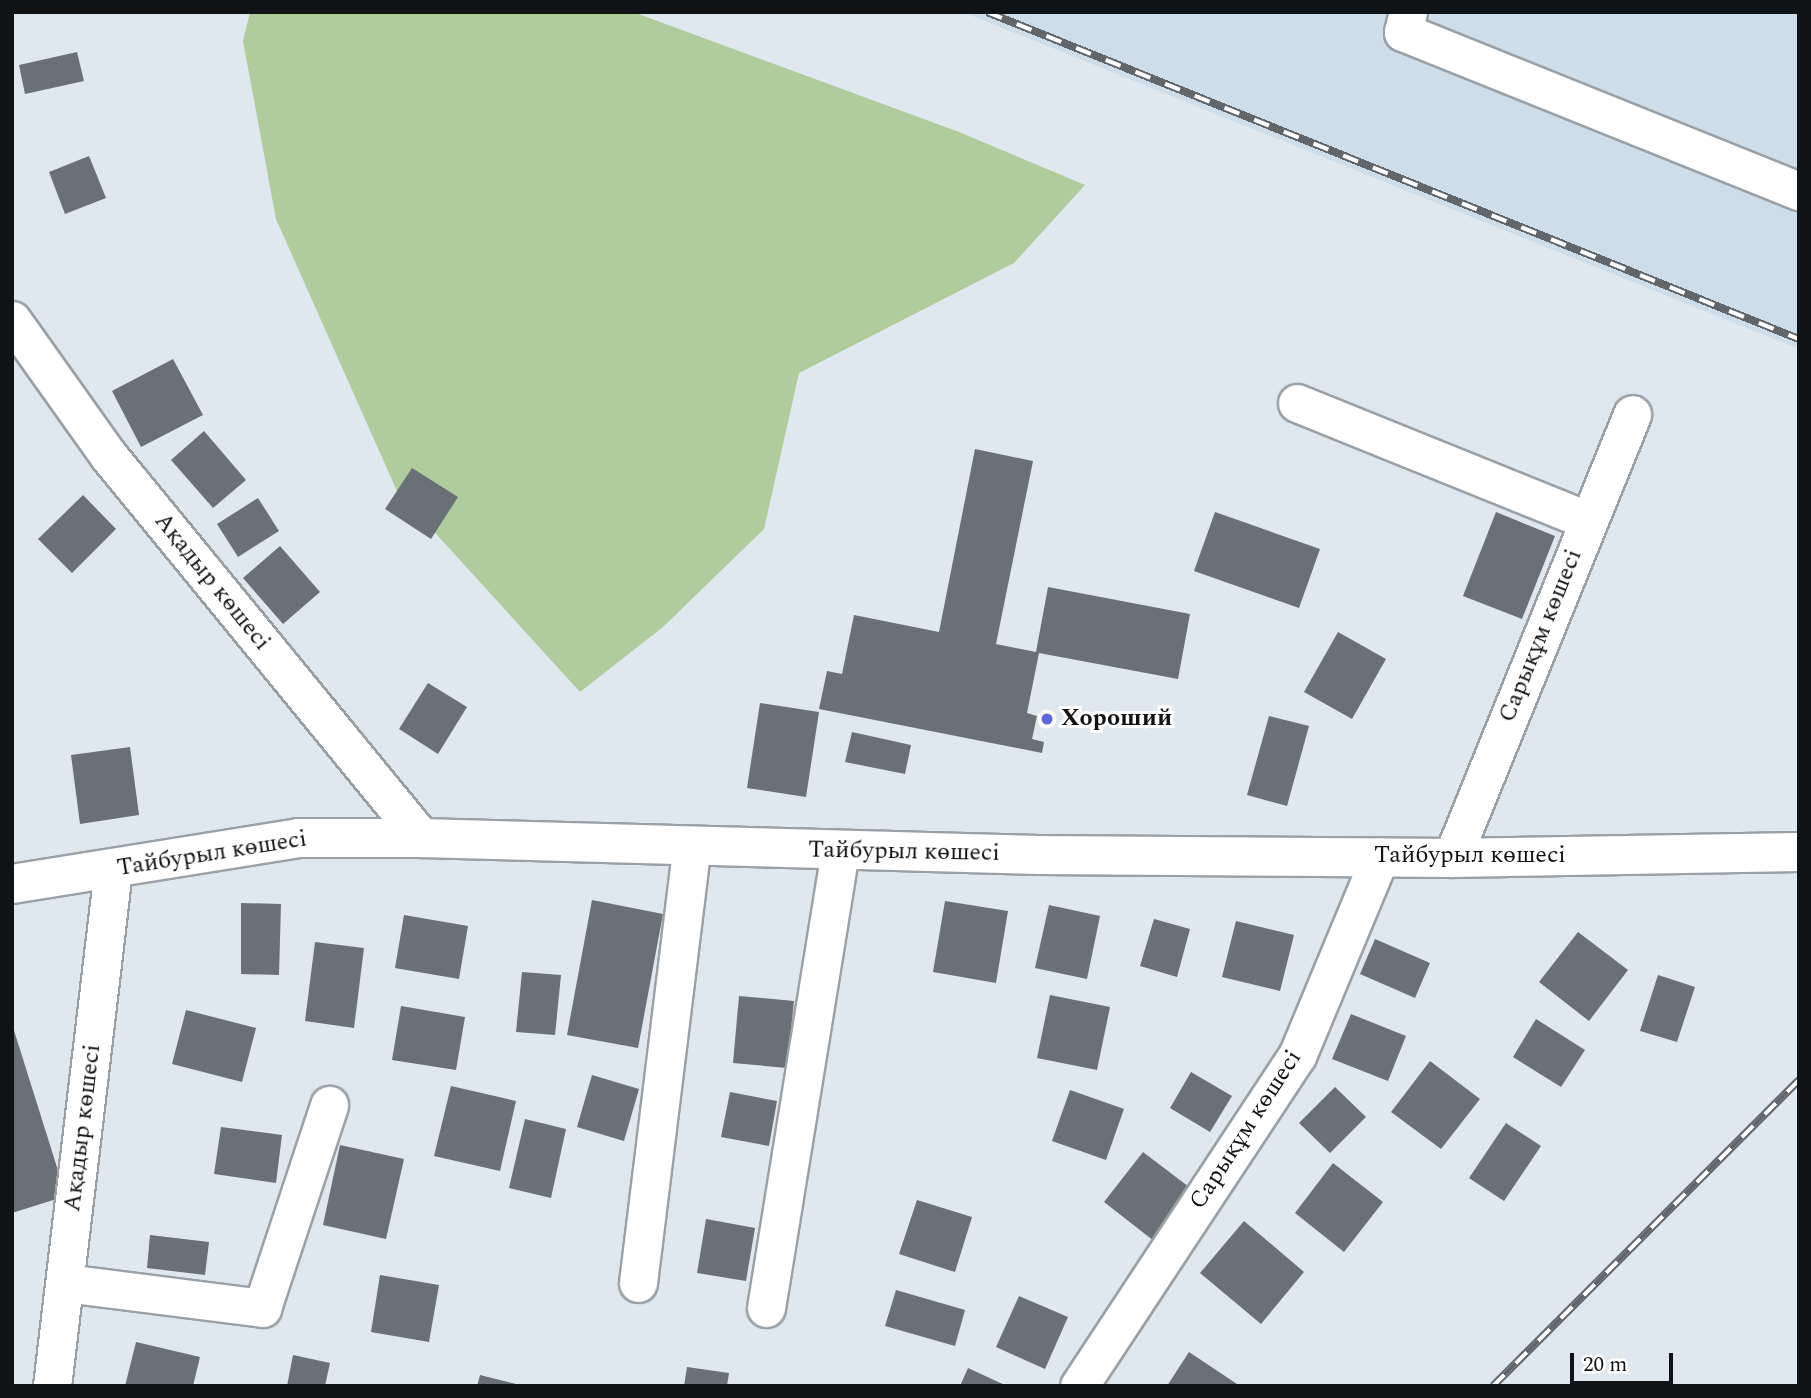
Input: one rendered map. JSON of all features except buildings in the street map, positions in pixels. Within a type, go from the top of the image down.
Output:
[{"type":"main road","name":"Тайбурыл көшесі","points":[[12,884],[113,870],[299,838],[421,838],[692,845],[840,852],[1452,858],[1799,852]]},
{"type":"street","points":[[1408,12],[1403,32],[1799,191]]},
{"type":"street","name":"Ақадыр көшесі","points":[[12,320],[108,455],[421,838]]},
{"type":"street","points":[[1297,403],[1587,520]]},
{"type":"street","name":"Сарықұм көшесі","points":[[1452,858],[1632,414]]},
{"type":"street","points":[[638,1283],[692,845]]},
{"type":"street","points":[[766,1308],[840,852]]},
{"type":"street","name":"Сарықұм көшесі","points":[[1079,1386],[1297,1056],[1380,857]]},
{"type":"street","name":"Ақадыр көшесі","points":[[52,1386],[113,870]]},
{"type":"street","points":[[65,1283],[262,1308],[329,1105]]},
{"type":"shaded area","points":[[963,12],[1799,12],[1799,349]]},
{"type":"green space","points":[[250,12],[633,12],[959,132],[1085,185],[1014,263],[799,373],[764,529],[663,627],[580,692],[397,491],[276,219],[243,41]]},
{"type":"railway","points":[[987,12],[1799,339]]},
{"type":"railway","points":[[1493,1386],[1799,1080]]},
{"type":"place","name":"Хороший","points":[[1047,719]]}]
